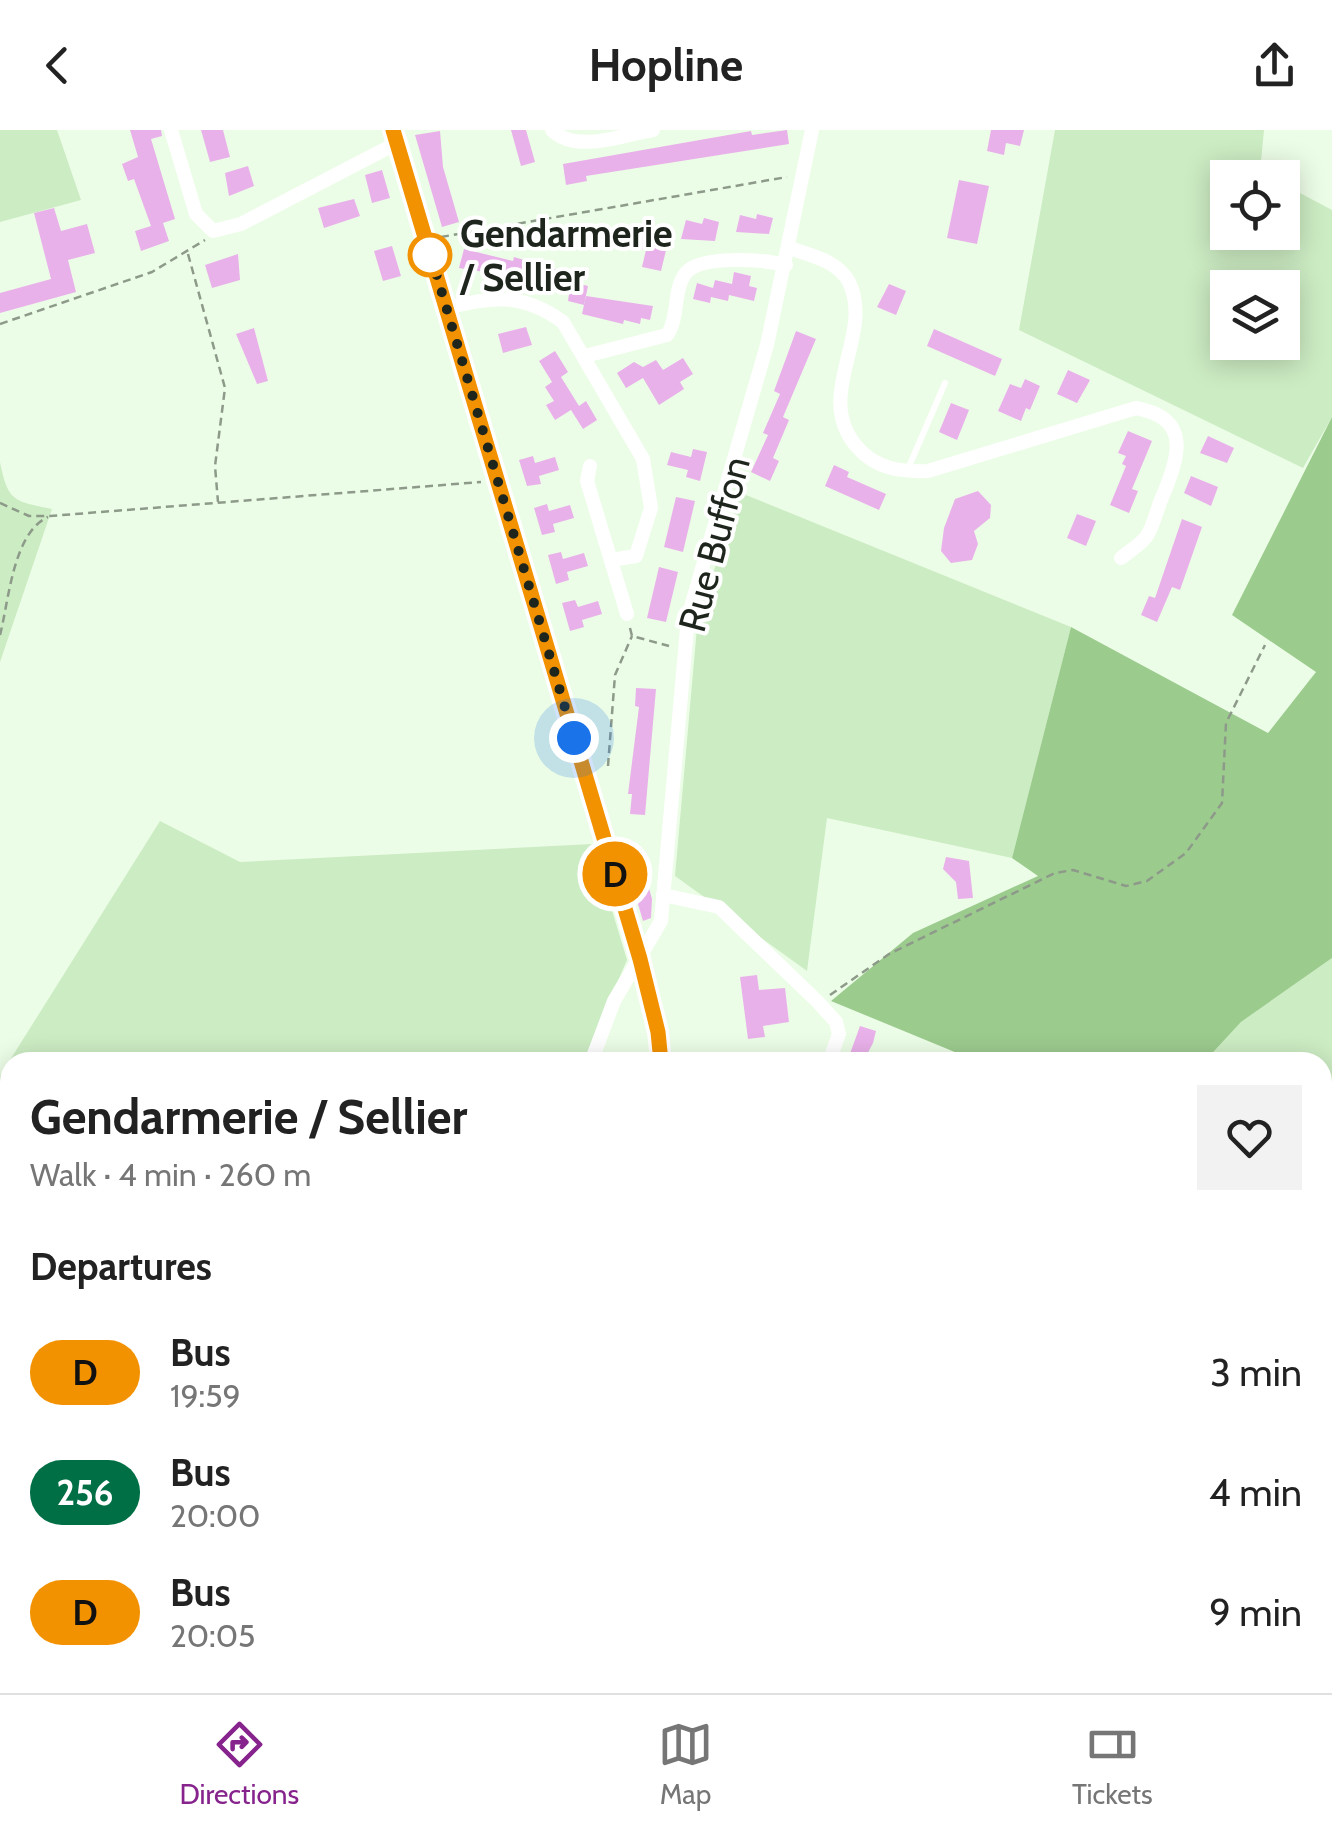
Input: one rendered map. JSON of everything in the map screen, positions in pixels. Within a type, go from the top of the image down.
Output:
[{"type":"main road","points":[[395,137],[640,959],[659,1052]]},
{"type":"street","points":[[171,130],[196,214],[212,231],[225,232],[395,137]]},
{"type":"street","points":[[552,130],[569,141],[585,142],[653,130]]},
{"type":"street","name":"Rue Buffon","points":[[595,1052],[614,1002],[661,922],[688,617],[786,265],[812,130]]},
{"type":"street","points":[[790,248],[824,259],[848,280],[854,319],[838,397],[840,415],[847,435],[878,465],[907,472],[928,471],[1136,408],[1152,411],[1168,422],[1177,438],[1179,457],[1146,538],[1121,558]]},
{"type":"street","points":[[585,356],[667,336],[685,274],[694,267],[751,257],[786,265]]},
{"type":"street","points":[[446,308],[493,296],[512,299],[563,322],[634,440],[649,490],[651,508],[636,556],[612,560]]},
{"type":"street","points":[[590,466],[587,481],[627,614]]},
{"type":"street","points":[[663,896],[719,907],[836,1022],[840,1034],[833,1052]]},
{"type":"lane","points":[[907,472],[945,383]]},
{"type":"path","points":[[426,239],[804,174]]},
{"type":"path","points":[[0,324],[152,272],[188,254],[212,231]]},
{"type":"path","points":[[188,254],[225,388],[215,466],[218,504]]},
{"type":"path","points":[[0,502],[28,516],[50,516],[497,480]]},
{"type":"path","points":[[0,634],[26,540],[37,522],[50,516]]},
{"type":"path","points":[[608,766],[615,675],[632,636],[627,614]]},
{"type":"path","points":[[632,636],[685,650]]},
{"type":"path","points":[[818,1002],[889,954],[1055,873],[1073,870],[1126,886],[1148,881],[1186,853],[1222,803],[1226,723],[1264,645]]},
{"type":"green space","points":[[0,130],[57,130],[81,200],[0,222]]},
{"type":"green space","points":[[1055,130],[1264,130],[1261,160],[1210,160],[1210,250],[1300,250],[1300,193],[1332,210],[1332,417],[1303,468],[1019,330]]},
{"type":"green space","points":[[1332,417],[1332,958],[1241,1022],[1213,1052],[955,1052],[831,1001],[913,933],[1038,876],[1012,858],[1071,627],[1268,733],[1316,672],[1232,615]]},
{"type":"green space","points":[[0,462],[6,485],[15,498],[52,509],[0,662]]},
{"type":"green space","points":[[741,493],[1071,627],[1012,858],[827,818],[807,971],[675,876],[698,616]]},
{"type":"green space","points":[[160,821],[240,862],[592,844],[627,960],[587,1052],[15,1052]]},
{"type":"green space","points":[[1332,958],[1332,1052],[1213,1052],[1241,1022]]},
{"type":"building","points":[[130,130],[161,130],[162,136],[151,139],[175,219],[163,223],[169,241],[141,251],[135,231],[151,226],[134,179],[128,181],[122,164],[138,157]]},
{"type":"building","points":[[201,130],[223,130],[230,157],[210,162]]},
{"type":"building","points":[[511,130],[526,130],[535,162],[521,166]]},
{"type":"building","points":[[787,130],[789,144],[586,176],[587,181],[566,185],[563,164],[751,131],[752,135]]},
{"type":"building","points":[[991,130],[1024,130],[1020,146],[1006,143],[1004,155],[987,151]]},
{"type":"building","points":[[440,131],[443,167],[459,222],[442,227],[415,135]]},
{"type":"building","points":[[248,166],[254,186],[229,196],[225,173]]},
{"type":"building","points":[[382,170],[390,198],[372,203],[365,175]]},
{"type":"building","points":[[959,180],[989,186],[977,244],[947,238]]},
{"type":"building","points":[[354,199],[360,216],[324,228],[318,208]]},
{"type":"building","points":[[54,208],[61,231],[87,224],[95,253],[68,260],[76,292],[0,313],[0,293],[51,279],[34,213]]},
{"type":"building","points":[[757,214],[773,218],[769,234],[736,232],[740,215],[756,219]]},
{"type":"building","points":[[704,218],[719,222],[715,241],[681,239],[686,220],[702,224]]},
{"type":"building","points":[[642,232],[669,238],[661,271],[642,267],[646,250],[638,248]]},
{"type":"building","points":[[392,246],[401,276],[383,281],[374,251]]},
{"type":"building","points":[[464,249],[513,261],[514,257],[564,272],[563,280],[588,286],[584,305],[568,301],[569,294],[528,284],[529,279],[459,268]]},
{"type":"building","points":[[238,254],[240,280],[212,288],[205,265]]},
{"type":"building","points":[[734,272],[751,276],[749,286],[757,288],[754,301],[729,295],[728,301],[711,297],[710,303],[693,299],[697,283],[713,288],[715,280],[732,284]]},
{"type":"building","points":[[889,284],[906,291],[896,315],[877,307]]},
{"type":"building","points":[[586,296],[653,306],[650,320],[641,318],[640,324],[624,320],[623,324],[582,314]]},
{"type":"building","points":[[526,327],[532,345],[503,353],[498,334]]},
{"type":"building","points":[[254,328],[268,381],[257,384],[236,334]]},
{"type":"building","points":[[934,329],[1002,359],[995,376],[927,346]]},
{"type":"building","points":[[796,331],[816,339],[783,417],[789,420],[773,458],[779,461],[770,481],[751,472],[768,435],[763,433],[780,394],[774,391]]},
{"type":"building","points":[[555,351],[568,372],[561,377],[579,406],[586,401],[597,420],[583,429],[571,410],[555,420],[546,405],[554,401],[545,387],[552,382],[539,361]]},
{"type":"building","points":[[683,358],[693,374],[680,382],[684,389],[659,405],[643,378],[626,388],[617,373],[634,362],[643,367],[656,360],[663,370]]},
{"type":"building","points":[[1068,370],[1090,380],[1077,403],[1057,394]]},
{"type":"building","points":[[1025,379],[1040,386],[1021,421],[998,411],[1010,384],[1021,388]]},
{"type":"building","points":[[951,403],[969,410],[957,440],[939,432]]},
{"type":"building","points":[[1128,431],[1152,441],[1132,489],[1138,491],[1129,513],[1110,505],[1126,466],[1122,464],[1126,456],[1118,453]]},
{"type":"building","points":[[1208,436],[1234,448],[1227,463],[1200,453]]},
{"type":"building","points":[[693,449],[707,452],[700,481],[686,477],[688,470],[667,465],[671,452],[691,457]]},
{"type":"building","points":[[533,456],[535,463],[555,457],[559,470],[539,476],[541,484],[527,486],[519,460]]},
{"type":"building","points":[[834,465],[849,472],[847,477],[886,494],[879,510],[825,486]]},
{"type":"building","points":[[1191,476],[1218,487],[1211,506],[1184,493]]},
{"type":"building","points":[[978,491],[991,505],[990,518],[974,531],[978,544],[972,560],[951,563],[941,551],[944,528],[955,499]]},
{"type":"building","points":[[676,497],[695,501],[683,552],[664,547]]},
{"type":"building","points":[[547,504],[549,511],[570,505],[574,518],[553,524],[555,532],[542,535],[534,508]]},
{"type":"building","points":[[1077,514],[1096,521],[1086,546],[1067,538]]},
{"type":"building","points":[[1182,519],[1202,527],[1180,590],[1172,587],[1157,622],[1141,615],[1149,596],[1155,598]]},
{"type":"building","points":[[561,552],[563,559],[584,553],[588,566],[567,572],[569,580],[556,584],[548,555]]},
{"type":"building","points":[[659,567],[678,572],[666,622],[647,618]]},
{"type":"building","points":[[575,600],[578,607],[598,601],[602,614],[582,620],[584,627],[570,631],[562,603]]},
{"type":"building","points":[[636,688],[656,689],[645,815],[630,814],[632,794],[628,794],[639,707],[635,706]]},
{"type":"building","points":[[640,856],[652,899],[651,918],[643,921],[625,860]]},
{"type":"building","points":[[946,857],[969,861],[973,898],[958,899],[956,882],[943,869]]},
{"type":"building","points":[[757,975],[759,990],[785,988],[789,1022],[763,1026],[765,1037],[748,1039],[740,977]]},
{"type":"building","points":[[860,1026],[876,1031],[868,1052],[851,1052]]},
{"type":"bus line","name":"D","points":[[393,130],[640,959],[660,1052]]},
{"type":"place","name":"Gendarmerie / Sellier","points":[[430,255]]},
{"type":"route","points":[[430,255],[426,239],[574,738]]}]
